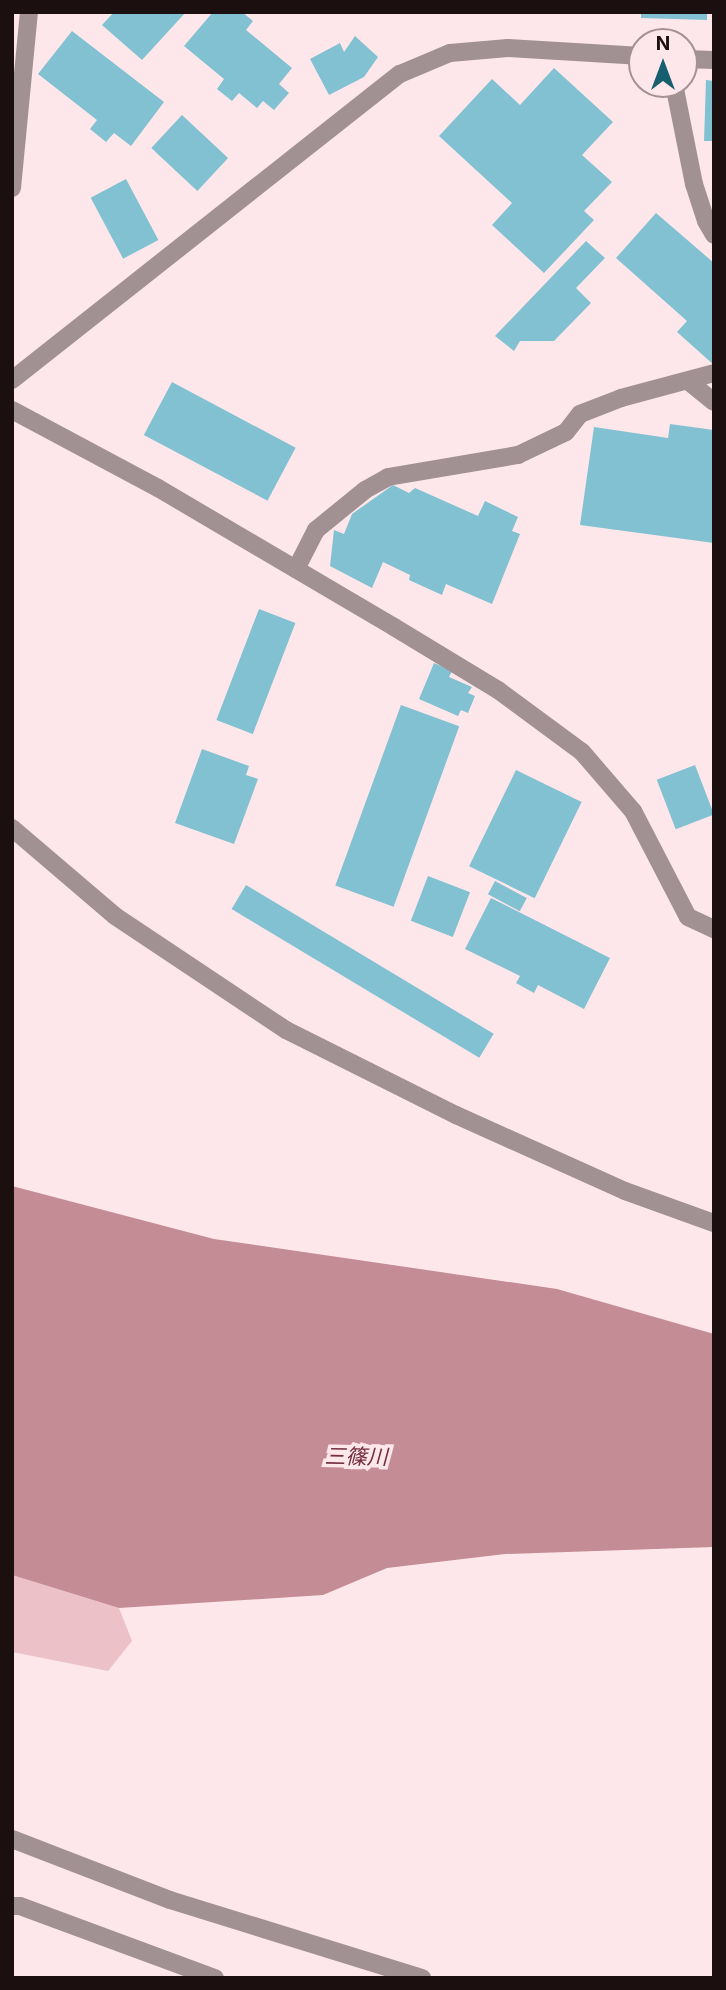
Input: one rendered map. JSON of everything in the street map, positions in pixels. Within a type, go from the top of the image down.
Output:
[{"type":"street","points":[[12,188],[29,12]]},
{"type":"street","points":[[12,380],[400,74],[450,53],[508,48],[628,55]]},
{"type":"street","points":[[677,98],[694,184],[706,221],[714,235]]},
{"type":"street","points":[[296,569],[316,530],[365,490],[388,477],[518,455],[566,432],[580,414],[621,398],[714,373]]},
{"type":"street","points":[[688,381],[714,402]]},
{"type":"street","points":[[12,410],[158,488],[498,690],[582,752],[633,811],[688,917],[714,929]]},
{"type":"street","points":[[12,828],[115,916],[286,1030],[468,1120],[625,1191],[714,1223]]},
{"type":"street","points":[[12,1839],[170,1900],[422,1978]]},
{"type":"street","points":[[12,1906],[20,1906],[215,1978]]},
{"type":"shaded area","points":[[12,1575],[119,1608],[132,1641],[108,1671],[12,1652]]},
{"type":"water","name":"三篠川","points":[[12,1186],[214,1239],[557,1289],[714,1334],[714,1547],[505,1554],[387,1568],[323,1595],[119,1608],[12,1575]]},
{"type":"building","points":[[114,12],[186,12],[142,60],[102,25]]},
{"type":"building","points":[[213,12],[242,12],[253,21],[246,30],[292,68],[279,84],[289,93],[274,110],[263,101],[257,108],[239,93],[232,101],[217,89],[224,79],[184,46]]},
{"type":"building","points":[[641,12],[707,12],[707,20],[641,18]]},
{"type":"building","points":[[72,31],[164,102],[131,146],[114,133],[106,142],[90,129],[97,120],[38,74]]},
{"type":"building","points":[[355,36],[378,57],[364,77],[329,95],[310,59],[340,43],[344,52]]},
{"type":"building","points":[[554,68],[613,122],[582,155],[612,182],[584,211],[594,220],[544,273],[492,225],[512,203],[439,136],[492,79],[520,105]]},
{"type":"building","points":[[706,80],[714,81],[714,141],[704,141]]},
{"type":"building","points":[[182,115],[228,158],[197,191],[151,148]]},
{"type":"building","points":[[126,179],[158,240],[123,259],[91,198]]},
{"type":"building","points":[[656,213],[714,263],[714,365],[677,332],[687,321],[616,258]]},
{"type":"building","points":[[586,241],[605,258],[576,288],[591,303],[554,341],[520,341],[514,351],[495,336]]},
{"type":"building","points":[[172,382],[296,448],[267,501],[144,435]]},
{"type":"building","points":[[670,424],[714,430],[714,543],[580,525],[594,427],[668,438]]},
{"type":"building","points":[[393,485],[409,493],[415,488],[478,516],[485,501],[518,517],[512,531],[520,534],[492,604],[446,584],[442,595],[409,580],[410,575],[383,562],[372,588],[330,566],[334,530],[344,534],[352,514]]},
{"type":"building","points":[[259,609],[295,623],[253,734],[216,720]]},
{"type":"building","points":[[434,663],[452,671],[449,677],[472,687],[468,693],[475,696],[468,713],[461,710],[458,716],[419,699]]},
{"type":"building","points":[[401,705],[459,726],[394,907],[335,885]]},
{"type":"building","points":[[202,749],[249,766],[246,775],[258,779],[234,844],[175,823]]},
{"type":"building","points":[[695,765],[714,814],[676,829],[657,780]]},
{"type":"building","points":[[516,770],[582,802],[535,898],[469,866]]},
{"type":"building","points":[[428,876],[470,892],[453,937],[411,921]]},
{"type":"building","points":[[495,881],[527,898],[520,911],[488,894]]},
{"type":"building","points":[[246,885],[494,1034],[479,1058],[232,909]]},
{"type":"building","points":[[491,898],[610,958],[584,1009],[538,985],[534,993],[516,983],[520,976],[465,949]]}]
